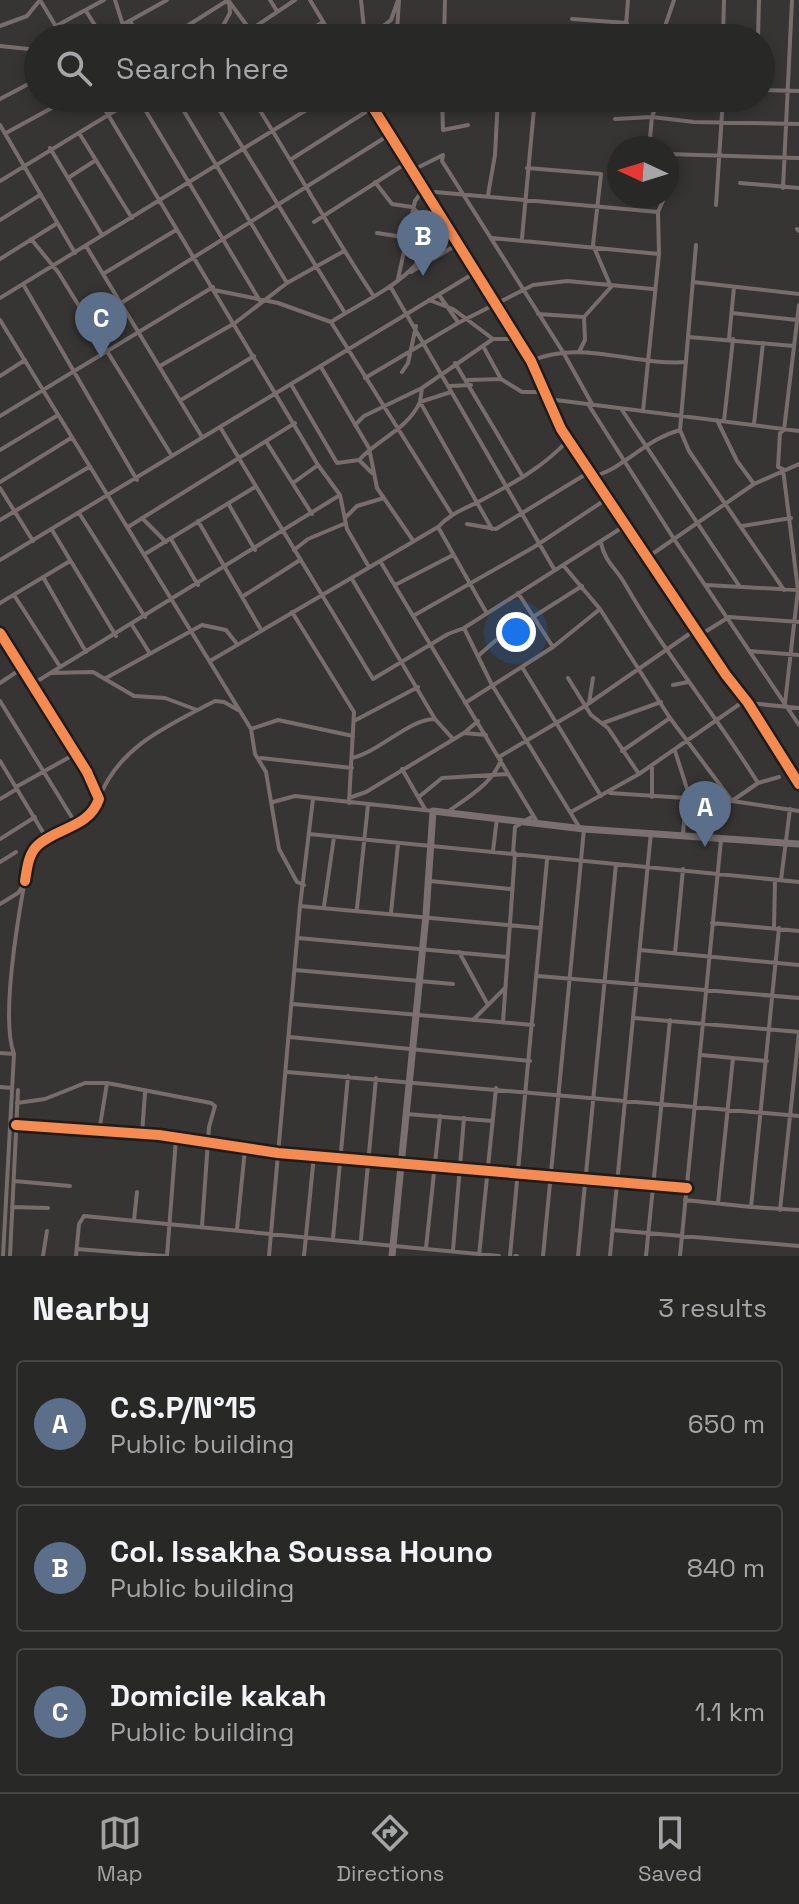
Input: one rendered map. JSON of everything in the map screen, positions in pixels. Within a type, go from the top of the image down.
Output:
[{"type":"street","points":[[0,26],[27,16],[40,0],[55,24]]},
{"type":"street","points":[[60,24],[104,0]]},
{"type":"street","points":[[115,0],[124,24],[167,0]]},
{"type":"street","points":[[224,24],[230,13],[228,0]]},
{"type":"street","points":[[228,0],[240,24]]},
{"type":"street","points":[[190,24],[228,0]]},
{"type":"street","points":[[270,0],[277,11]]},
{"type":"street","points":[[258,24],[295,0]]},
{"type":"street","points":[[310,0],[323,22],[320,24]]},
{"type":"street","points":[[361,0],[366,24]]},
{"type":"street","points":[[386,24],[391,20],[398,0]]},
{"type":"street","points":[[397,24],[398,0]]},
{"type":"street","points":[[444,0],[444,24]]},
{"type":"street","points":[[572,19],[627,23],[628,0]]},
{"type":"street","points":[[666,24],[674,0]]},
{"type":"street","points":[[723,24],[724,0]]},
{"type":"street","points":[[758,24],[759,0]]},
{"type":"street","points":[[783,188],[792,0]]},
{"type":"street","points":[[86,11],[94,24]]},
{"type":"street","points":[[0,46],[24,49]]},
{"type":"street","points":[[0,99],[24,86]]},
{"type":"street","points":[[775,91],[799,91]]},
{"type":"street","points":[[6,133],[44,112]]},
{"type":"street","points":[[106,112],[318,465],[340,495],[346,520],[369,567]]},
{"type":"street","points":[[0,181],[113,112]]},
{"type":"street","points":[[146,112],[262,302]]},
{"type":"street","points":[[184,112],[287,283]]},
{"type":"street","points":[[221,112],[345,313]]},
{"type":"street","points":[[261,112],[373,295]]},
{"type":"street","points":[[0,298],[304,112]]},
{"type":"street","points":[[290,160],[365,112]]},
{"type":"street","points":[[376,112],[531,361],[568,440],[799,784]]},
{"type":"street","points":[[442,112],[443,130],[468,125]]},
{"type":"street","points":[[488,195],[497,112]]},
{"type":"street","points":[[522,238],[523,198],[533,112]]},
{"type":"street","points":[[650,136],[654,112]]},
{"type":"street","points":[[716,205],[722,112]]},
{"type":"street","points":[[615,119],[652,117],[799,124]]},
{"type":"street","points":[[0,125],[75,253]]},
{"type":"street","points":[[79,133],[132,218]]},
{"type":"street","points":[[121,303],[389,135]]},
{"type":"street","points":[[50,148],[103,236]]},
{"type":"street","points":[[679,154],[799,158]]},
{"type":"street","points":[[413,170],[443,155],[442,161],[462,194],[563,352],[622,461],[799,725]]},
{"type":"street","points":[[68,178],[96,160]]},
{"type":"street","points":[[314,222],[408,162]]},
{"type":"street","points":[[527,168],[601,174],[593,245],[611,287]]},
{"type":"street","points":[[375,182],[392,204],[414,210],[437,231]]},
{"type":"street","points":[[740,183],[799,188]]},
{"type":"street","points":[[397,281],[415,201],[425,188]]},
{"type":"street","points":[[435,192],[658,212]]},
{"type":"street","points":[[0,220],[40,195]]},
{"type":"street","points":[[643,411],[653,289],[659,254],[660,208]]},
{"type":"street","points":[[405,276],[430,248],[437,231],[438,213]]},
{"type":"street","points":[[0,259],[56,224]]},
{"type":"street","points":[[103,274],[177,230]]},
{"type":"street","points":[[377,233],[409,237],[430,248]]},
{"type":"street","points":[[492,238],[522,238],[659,254]]},
{"type":"street","points":[[31,239],[53,267],[172,456]]},
{"type":"street","points":[[331,322],[458,244]]},
{"type":"street","points":[[696,245],[680,430],[689,451],[784,590]]},
{"type":"street","points":[[86,246],[202,437]]},
{"type":"street","points":[[160,366],[235,323],[287,283],[345,251]]},
{"type":"street","points":[[0,560],[137,480],[202,437],[292,386],[476,272]]},
{"type":"street","points":[[365,378],[521,289],[549,281],[653,289]]},
{"type":"street","points":[[693,282],[799,294]]},
{"type":"street","points":[[23,284],[137,480]]},
{"type":"street","points":[[390,286],[443,372],[554,569]]},
{"type":"street","points":[[579,352],[585,340],[584,317],[611,287]]},
{"type":"street","points":[[724,421],[734,287]]},
{"type":"street","points":[[0,416],[138,331],[214,289],[323,316],[331,322],[451,513]]},
{"type":"street","points":[[439,295],[458,323]]},
{"type":"street","points":[[429,300],[447,307],[493,339]]},
{"type":"street","points":[[783,469],[778,467],[778,449],[796,360],[794,346],[799,305]]},
{"type":"street","points":[[732,313],[797,320]]},
{"type":"street","points":[[538,314],[584,317]]},
{"type":"street","points":[[0,320],[244,717],[251,729],[255,754],[261,758],[352,768]]},
{"type":"street","points":[[402,372],[416,326]]},
{"type":"street","points":[[0,336],[7,331]]},
{"type":"street","points":[[689,337],[794,346]]},
{"type":"street","points":[[355,425],[383,405],[422,388],[493,339],[518,339]]},
{"type":"street","points":[[754,424],[763,343]]},
{"type":"street","points":[[482,346],[501,379],[522,392],[545,392]]},
{"type":"street","points":[[531,361],[563,352],[579,352],[647,363],[686,362]]},
{"type":"street","points":[[181,400],[254,356]]},
{"type":"street","points":[[0,376],[25,360]]},
{"type":"street","points":[[455,363],[523,477]]},
{"type":"street","points":[[321,366],[369,448],[374,474],[384,498],[412,539]]},
{"type":"street","points":[[420,402],[469,382],[501,379]]},
{"type":"street","points":[[292,386],[337,463],[359,460],[369,448],[408,424],[420,402],[422,388]]},
{"type":"street","points":[[789,391],[799,393]]},
{"type":"street","points":[[548,399],[799,431]]},
{"type":"street","points":[[420,402],[492,529]]},
{"type":"street","points":[[621,409],[740,587]]},
{"type":"street","points":[[0,450],[58,415]]},
{"type":"street","points":[[717,420],[737,461],[754,484]]},
{"type":"street","points":[[128,527],[295,423]]},
{"type":"street","points":[[220,427],[373,679],[464,628],[626,525]]},
{"type":"street","points":[[467,524],[492,529],[592,474],[614,470],[645,445],[680,430]]},
{"type":"street","points":[[0,482],[71,438]]},
{"type":"street","points":[[210,661],[260,628],[438,527],[451,513],[523,477],[553,456],[568,440]]},
{"type":"street","points":[[267,443],[312,514]]},
{"type":"street","points":[[359,460],[374,474]]},
{"type":"street","points":[[648,557],[754,484],[799,464]]},
{"type":"street","points":[[293,483],[318,465]]},
{"type":"street","points":[[0,520],[89,467]]},
{"type":"street","points":[[783,469],[797,548],[798,590],[786,705]]},
{"type":"street","points":[[145,554],[255,487]]},
{"type":"street","points":[[0,488],[33,541]]},
{"type":"street","points":[[31,685],[59,665],[116,636],[173,601],[340,495]]},
{"type":"street","points":[[294,550],[308,539],[346,520],[357,506],[384,498]]},
{"type":"street","points":[[413,616],[608,498]]},
{"type":"street","points":[[229,505],[255,550]]},
{"type":"street","points":[[79,513],[145,617]]},
{"type":"street","points":[[142,518],[168,541],[198,585]]},
{"type":"street","points":[[742,526],[791,518]]},
{"type":"street","points":[[198,521],[260,628]]},
{"type":"street","points":[[438,527],[486,612]]},
{"type":"street","points":[[52,530],[116,636]]},
{"type":"street","points":[[601,543],[606,560],[620,575],[665,652],[758,783]]},
{"type":"street","points":[[395,585],[454,554]]},
{"type":"street","points":[[0,603],[70,560]]},
{"type":"street","points":[[244,596],[300,560]]},
{"type":"street","points":[[380,561],[500,758],[532,819]]},
{"type":"street","points":[[563,565],[600,609],[670,718],[732,801]]},
{"type":"street","points":[[43,577],[86,652]]},
{"type":"street","points":[[352,578],[435,719],[453,739]]},
{"type":"street","points":[[704,584],[798,590]]},
{"type":"street","points":[[478,657],[533,616],[582,586]]},
{"type":"street","points":[[518,593],[553,647]]},
{"type":"street","points":[[14,595],[59,665]]},
{"type":"street","points":[[465,703],[553,647],[600,609]]},
{"type":"street","points":[[292,612],[354,712],[349,800]]},
{"type":"street","points":[[700,635],[729,617],[797,622]]},
{"type":"street","points":[[132,625],[149,652]]},
{"type":"street","points":[[106,678],[202,625],[216,626],[232,634],[237,644]]},
{"type":"street","points":[[464,628],[492,685],[581,827],[582,862],[543,1256]]},
{"type":"street","points":[[447,812],[477,791],[493,774],[500,758],[587,705],[695,630]]},
{"type":"street","points":[[0,633],[2,641],[75,754],[99,799]]},
{"type":"street","points":[[748,651],[799,655]]},
{"type":"street","points":[[522,667],[601,796]]},
{"type":"street","points":[[0,683],[21,669]]},
{"type":"street","points":[[48,673],[93,672],[134,696],[165,698],[198,710]]},
{"type":"street","points":[[568,678],[639,774]]},
{"type":"street","points":[[587,705],[593,678]]},
{"type":"street","points":[[788,679],[799,681]]},
{"type":"street","points":[[673,685],[688,682]]},
{"type":"street","points":[[354,721],[418,687]]},
{"type":"street","points":[[0,701],[76,824]]},
{"type":"street","points":[[1,1023],[5,963],[29,858],[41,844],[95,810],[113,770],[143,739],[215,701],[224,702],[244,717]]},
{"type":"street","points":[[602,723],[661,702]]},
{"type":"street","points":[[571,812],[652,766],[715,720],[746,702],[799,708]]},
{"type":"street","points":[[622,751],[670,718]]},
{"type":"street","points":[[352,758],[364,756],[421,721],[435,719]]},
{"type":"street","points":[[251,729],[278,720],[353,736]]},
{"type":"street","points":[[349,800],[464,733],[478,721]]},
{"type":"street","points":[[464,733],[487,736]]},
{"type":"street","points":[[675,750],[688,798],[683,834]]},
{"type":"street","points":[[0,799],[75,754]]},
{"type":"street","points":[[261,758],[273,802],[279,849],[297,882],[304,885]]},
{"type":"street","points":[[0,761],[44,834],[41,844]]},
{"type":"street","points":[[652,766],[652,797]]},
{"type":"street","points":[[392,1256],[431,846],[429,810],[420,796],[412,791],[402,769]]},
{"type":"street","points":[[420,796],[442,778],[508,774]]},
{"type":"street","points":[[732,801],[758,783],[779,777]]},
{"type":"street","points":[[607,793],[732,801],[799,811]]},
{"type":"street","points":[[273,802],[295,796],[349,800],[368,805],[532,819],[581,827],[799,844]]},
{"type":"street","points":[[269,1256],[300,906],[313,799]]},
{"type":"street","points":[[357,908],[368,805]]},
{"type":"street","points":[[781,880],[790,809]]},
{"type":"street","points":[[493,851],[497,816]]},
{"type":"street","points":[[0,839],[35,817]]},
{"type":"street","points":[[503,1022],[515,827],[532,819]]},
{"type":"street","points":[[610,1256],[651,831]]},
{"type":"street","points":[[309,834],[799,882]]},
{"type":"street","points":[[324,906],[334,837]]},
{"type":"street","points":[[680,1256],[721,840]]},
{"type":"street","points":[[391,913],[398,844]]},
{"type":"street","points":[[0,862],[16,852]]},
{"type":"street","points":[[514,1256],[518,1175],[547,859]]},
{"type":"street","points":[[578,1256],[616,863]]},
{"type":"street","points":[[675,953],[683,869]]},
{"type":"street","points":[[751,1207],[773,996],[777,928],[775,880]]},
{"type":"street","points":[[0,904],[18,893],[25,881]]},
{"type":"street","points":[[428,881],[511,889]]},
{"type":"street","points":[[300,906],[357,908],[541,928]]},
{"type":"street","points":[[712,923],[799,931]]},
{"type":"street","points":[[298,938],[507,957]]},
{"type":"street","points":[[640,950],[799,965]]},
{"type":"street","points":[[459,952],[488,1005]]},
{"type":"street","points":[[295,970],[453,984]]},
{"type":"street","points":[[538,976],[799,998]]},
{"type":"street","points":[[473,1020],[505,987]]},
{"type":"street","points":[[293,1004],[533,1025]]},
{"type":"street","points":[[634,1018],[799,1032],[780,1210]]},
{"type":"street","points":[[646,1256],[670,1020]]},
{"type":"street","points":[[2,1037],[14,1054],[17,1103],[10,1256]]},
{"type":"street","points":[[289,1037],[530,1061]]},
{"type":"street","points":[[0,1053],[14,1054]]},
{"type":"street","points":[[702,1055],[767,1061]]},
{"type":"street","points":[[718,1203],[733,1058]]},
{"type":"street","points":[[287,1072],[410,1080],[799,1116]]},
{"type":"street","points":[[333,1238],[348,1076]]},
{"type":"street","points":[[360,1240],[376,1078]]},
{"type":"street","points":[[17,1103],[45,1099],[85,1083],[107,1083],[211,1103],[215,1106],[202,1226]]},
{"type":"street","points":[[99,1132],[107,1083]]},
{"type":"street","points":[[0,1087],[15,1089]]},
{"type":"street","points":[[479,1254],[496,1088]]},
{"type":"street","points":[[3,1256],[3,1207],[15,1089]]},
{"type":"street","points":[[142,1134],[145,1092]]},
{"type":"street","points":[[407,1114],[492,1121]]},
{"type":"street","points":[[426,1248],[440,1116]]},
{"type":"street","points":[[453,1250],[464,1118]]},
{"type":"street","points":[[0,1123],[10,1124]]},
{"type":"street","points":[[16,1125],[142,1134],[278,1153],[687,1188]]},
{"type":"street","points":[[77,1249],[166,1256],[176,1139]]},
{"type":"street","points":[[237,1229],[245,1149]]},
{"type":"street","points":[[304,1256],[314,1155]]},
{"type":"street","points":[[14,1181],[70,1186]]},
{"type":"street","points":[[134,1220],[137,1192]]},
{"type":"street","points":[[685,1200],[799,1210]]},
{"type":"street","points":[[12,1207],[48,1208]]},
{"type":"street","points":[[76,1256],[79,1224],[84,1216],[360,1240],[499,1256]]},
{"type":"street","points":[[612,1230],[799,1246]]},
{"type":"street","points":[[43,1256],[47,1231]]},
{"type":"cycle path","points":[[376,112],[531,361],[561,429],[748,703],[799,784]]},
{"type":"cycle path","points":[[0,633],[87,772],[99,799],[81,822],[38,845],[28,862],[25,881]]},
{"type":"cycle path","points":[[16,1125],[159,1135],[278,1153],[687,1188]]},
{"type":"place","name":"Col. Issakha Soussa Houno","points":[[423,276]]},
{"type":"place","name":"Domicile kakah","points":[[101,358]]},
{"type":"place","name":"C.S.P/N°15","points":[[705,847]]}]
